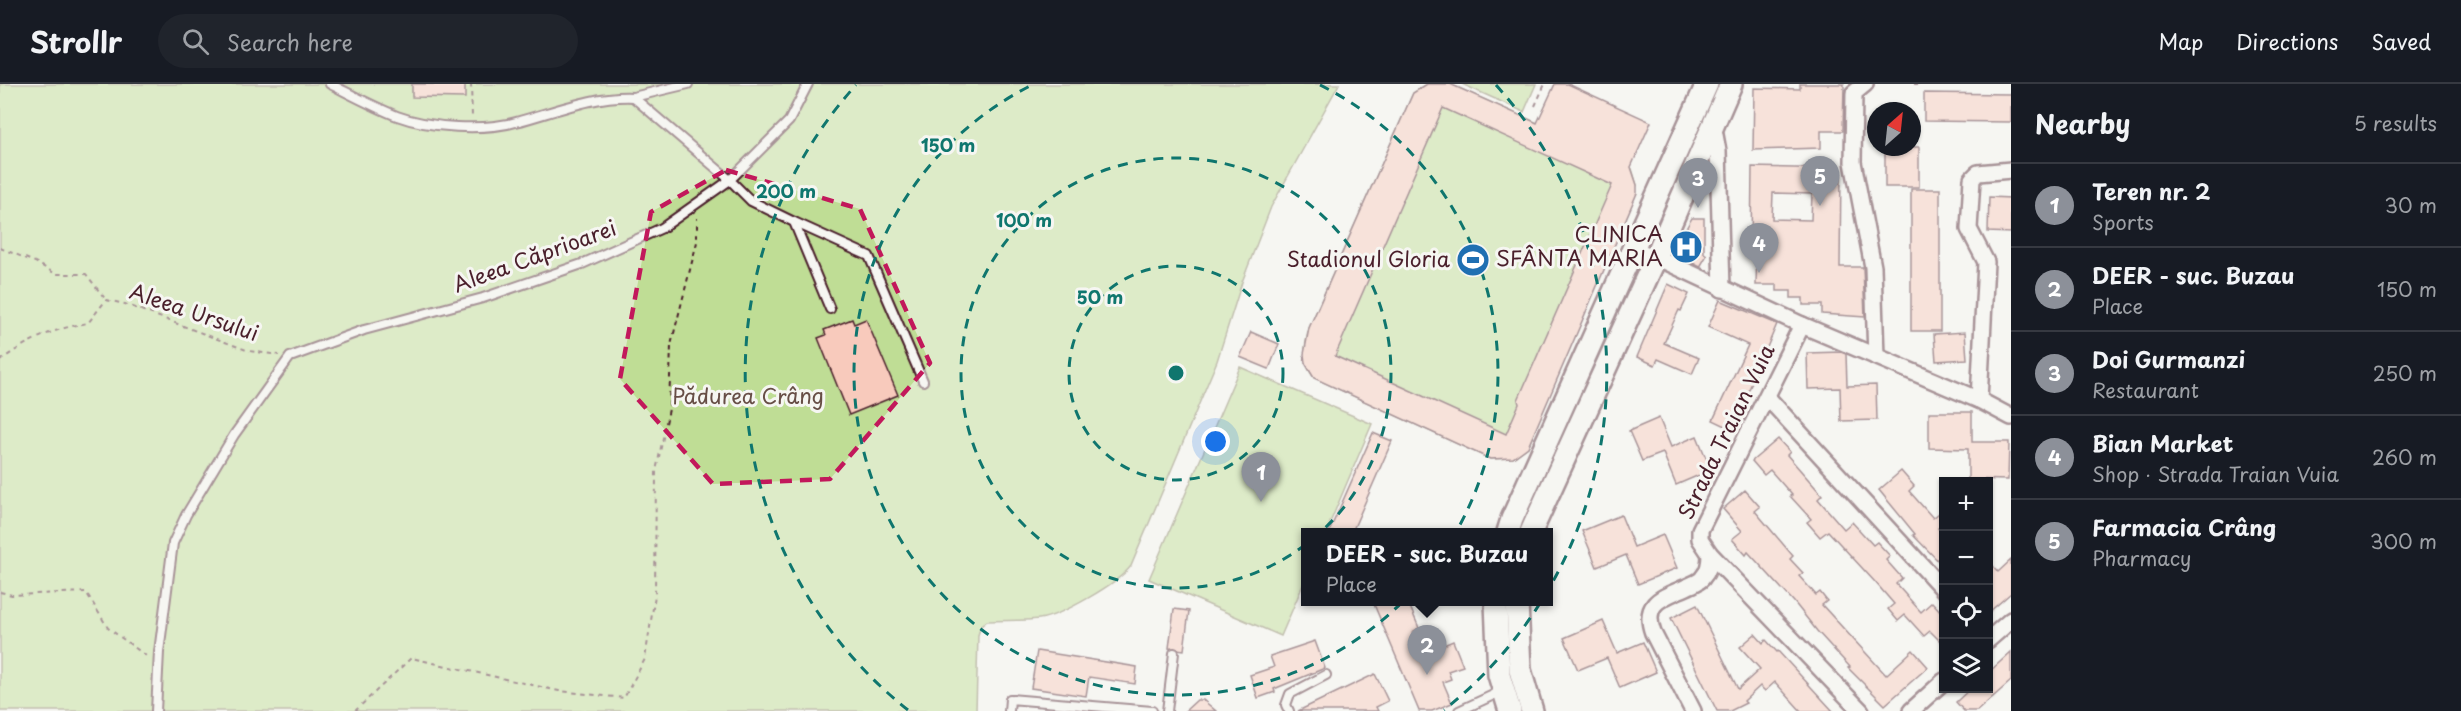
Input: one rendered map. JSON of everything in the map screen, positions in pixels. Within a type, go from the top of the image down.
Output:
[{"type":"main road","points":[[1509,528],[1707,84]]},
{"type":"main road","points":[[1533,528],[1656,257],[1731,84]]},
{"type":"main road","points":[[1496,606],[1497,652],[1512,686],[1532,711]]},
{"type":"main road","points":[[1510,711],[1517,606]]},
{"type":"street","points":[[1865,84],[1854,93],[1853,162],[1873,267],[1876,357]]},
{"type":"street","points":[[1713,124],[1718,151],[1722,289]]},
{"type":"street","points":[[1979,400],[1986,262],[1969,229],[1972,179],[1978,173],[2011,170]]},
{"type":"street","name":"Strada Traian Vuia","points":[[1633,250],[1656,257],[1802,325],[1979,400],[2011,417]]},
{"type":"street","name":"Strada Traian Vuia","points":[[1802,325],[1700,530],[1700,540],[1710,554],[1861,711]]},
{"type":"street","points":[[1767,397],[1939,585]]},
{"type":"street","points":[[1693,711],[1653,633],[1649,611],[1656,602],[1703,579],[1710,565],[1710,554]]},
{"type":"street","points":[[1990,639],[2011,620]]},
{"type":"street","points":[[1911,711],[1939,686]]},
{"type":"lane","points":[[330,84],[399,117],[438,125],[473,126],[512,123],[600,99],[617,96],[633,97],[688,84]]},
{"type":"lane","name":"Aleea Căprioarei","points":[[290,357],[364,330],[483,298],[582,264],[662,228],[730,180],[789,121],[807,84]]},
{"type":"lane","points":[[633,97],[730,180],[751,201],[869,256],[923,381]]},
{"type":"lane","points":[[794,222],[830,309]]},
{"type":"lane","points":[[156,711],[158,665],[173,543],[186,515],[234,435],[276,373],[290,357]]},
{"type":"lane","points":[[1167,711],[1174,653]]},
{"type":"lane","points":[[1289,711],[1286,705],[1290,694],[1326,675]]},
{"type":"lane","points":[[1459,711],[1512,686]]},
{"type":"lane","points":[[1009,711],[1010,699],[1152,711]]},
{"type":"path","points":[[471,84],[473,126]]},
{"type":"path","points":[[1536,106],[1545,84]]},
{"type":"path","points":[[1914,84],[1925,84]]},
{"type":"path","points":[[355,711],[411,658],[559,691],[624,698],[645,659],[655,595],[656,471],[669,410],[671,345],[697,242],[697,203]]},
{"type":"path","points":[[0,248],[35,262],[56,274],[86,274],[106,300]]},
{"type":"path","name":"Aleea Ursului","points":[[0,361],[21,344],[70,326],[88,323],[106,300],[125,304],[249,351],[290,357]]},
{"type":"path","points":[[0,592],[12,595],[86,592],[108,628],[158,665]]},
{"type":"highlighted area","points":[[726,170],[860,209],[930,363],[830,479],[713,484],[620,379],[651,212]]},
{"type":"green space","name":"Pădurea Crâng","points":[[0,84],[1339,84],[1271,207],[1242,282],[1217,361],[1131,566],[1102,590],[1049,617],[987,621],[981,626],[978,635],[976,711],[0,711]]},
{"type":"green space","name":"Stadionul Gloria","points":[[1427,84],[1450,84],[1625,162],[1632,169],[1637,185],[1528,447],[1513,458],[1490,459],[1314,378],[1305,360],[1309,328],[1413,93]]},
{"type":"green space","points":[[1462,84],[1536,84],[1524,112]]},
{"type":"green space","points":[[1240,367],[1372,424],[1328,528],[1301,528],[1301,589],[1281,636],[1149,579]]},
{"type":"building","points":[[412,84],[465,84],[465,98],[412,97]]},
{"type":"building","points":[[1427,84],[1450,84],[1537,123],[1555,84],[1568,84],[1651,122],[1631,167],[1637,193],[1528,447],[1513,458],[1490,459],[1314,378],[1305,363],[1304,354],[1309,328],[1413,93]],"holes":[[[1443,108],[1612,185],[1518,400],[1519,404],[1506,434],[1335,356]]]},
{"type":"building","points":[[1800,84],[1844,84],[1843,131],[1821,131],[1821,148],[1753,150],[1754,88],[1800,89]]},
{"type":"building","points":[[1924,93],[2011,94],[2011,122],[1924,121]]},
{"type":"building","points":[[1885,156],[1919,156],[1919,187],[1885,187]]},
{"type":"building","points":[[1752,167],[1841,169],[1840,267],[1863,267],[1865,317],[1822,314],[1822,305],[1803,305],[1803,298],[1791,298],[1791,291],[1777,291],[1777,285],[1756,285],[1757,249],[1751,249]],"holes":[[[1773,193],[1812,194],[1811,220],[1772,219]]]},
{"type":"building","points":[[1911,189],[1940,189],[1940,331],[1911,331]]},
{"type":"building","points":[[1989,197],[2011,198],[2011,233],[1988,232]]},
{"type":"building","points":[[1692,218],[1704,218],[1704,253],[1707,255],[1700,267],[1678,255],[1675,248]]},
{"type":"building","points":[[1668,284],[1689,294],[1664,343],[1699,358],[1692,374],[1658,359],[1655,365],[1637,357]]},
{"type":"building","points":[[1720,300],[1777,324],[1732,429],[1713,420],[1748,345],[1708,327]]},
{"type":"building","points":[[852,319],[854,324],[866,319],[898,395],[849,415],[818,338],[826,335],[824,330]]},
{"type":"building","points":[[1251,332],[1279,344],[1269,369],[1240,357]]},
{"type":"building","points":[[1965,332],[1967,359],[1936,361],[1934,334]]},
{"type":"building","points":[[1841,352],[1846,354],[1847,386],[1876,385],[1877,420],[1841,421],[1840,388],[1808,389],[1807,353]]},
{"type":"building","points":[[1929,412],[1972,412],[1972,442],[2009,442],[2008,480],[1993,480],[1993,477],[1968,477],[1968,449],[1929,448]]},
{"type":"building","points":[[1659,418],[1671,447],[1697,436],[1711,470],[1676,485],[1663,453],[1642,461],[1629,431]]},
{"type":"building","points":[[1373,433],[1392,441],[1354,528],[1331,528]]},
{"type":"building","points":[[1778,439],[1790,452],[1787,455],[1822,495],[1818,499],[1844,529],[1852,522],[1873,545],[1877,542],[1890,556],[1886,560],[1902,578],[1896,584],[1921,612],[1932,602],[1939,610],[1939,640],[1930,631],[1924,636],[1905,615],[1898,621],[1888,609],[1894,604],[1875,582],[1828,531],[1820,537],[1807,522],[1811,519],[1770,470],[1764,475],[1752,461]]},
{"type":"building","points":[[1901,471],[1914,486],[1909,491],[1933,518],[1939,513],[1939,562],[1913,535],[1915,534],[1879,490]]},
{"type":"building","points":[[1745,490],[1760,507],[1755,511],[1793,556],[1790,559],[1803,573],[1799,576],[1816,595],[1820,592],[1827,601],[1822,605],[1886,675],[1913,650],[1928,667],[1885,705],[1848,668],[1850,667],[1748,552],[1746,555],[1732,539],[1742,531],[1723,509]]},
{"type":"building","points":[[1621,515],[1634,547],[1663,535],[1677,568],[1638,584],[1626,555],[1597,567],[1582,531]]},
{"type":"building","points":[[2011,560],[2011,593],[1993,609],[1993,566],[1998,572]]},
{"type":"building","points":[[1697,605],[1738,689],[1760,669],[1740,647],[1755,634],[1763,643],[1766,640],[1778,651],[1833,711],[1801,711],[1775,682],[1765,691],[1760,686],[1744,701],[1746,703],[1730,711],[1717,711],[1671,618]]},
{"type":"building","points":[[1375,606],[1410,606],[1419,628],[1412,632],[1421,655],[1453,641],[1463,666],[1448,671],[1451,679],[1443,682],[1452,703],[1432,711],[1419,711]]},
{"type":"building","points":[[1174,609],[1189,611],[1184,650],[1169,648]]},
{"type":"building","points":[[1603,621],[1617,653],[1643,642],[1656,672],[1620,688],[1607,658],[1578,670],[1564,638]]},
{"type":"building","points":[[1315,641],[1325,668],[1258,698],[1250,675],[1274,667],[1270,656]]},
{"type":"building","points":[[1037,651],[1137,667],[1135,684],[1089,677],[1086,696],[1031,688]]},
{"type":"building","points":[[2011,652],[2011,681],[1977,711],[1964,711],[1956,702],[1966,693],[1993,693],[1993,668]]},
{"type":"building","points":[[1375,674],[1388,701],[1376,707],[1378,711],[1298,711]]},
{"type":"building","points":[[1197,700],[1203,700],[1216,711],[1185,711]]},
{"type":"place","name":"Farmacia Crâng","points":[[1820,206]]},
{"type":"place","name":"Doi Gurmanzi","points":[[1698,208]]},
{"type":"place","name":"CLINICA SFÂNTA MARIA","points":[[1686,247]]},
{"type":"place","name":"Stadionul Gloria","points":[[1473,260]]},
{"type":"place","name":"Bian Market","points":[[1759,273]]},
{"type":"place","name":"Teren nr. 2","points":[[1261,502]]},
{"type":"place","name":"DEER - suc. Buzau","points":[[1427,675]]}]
